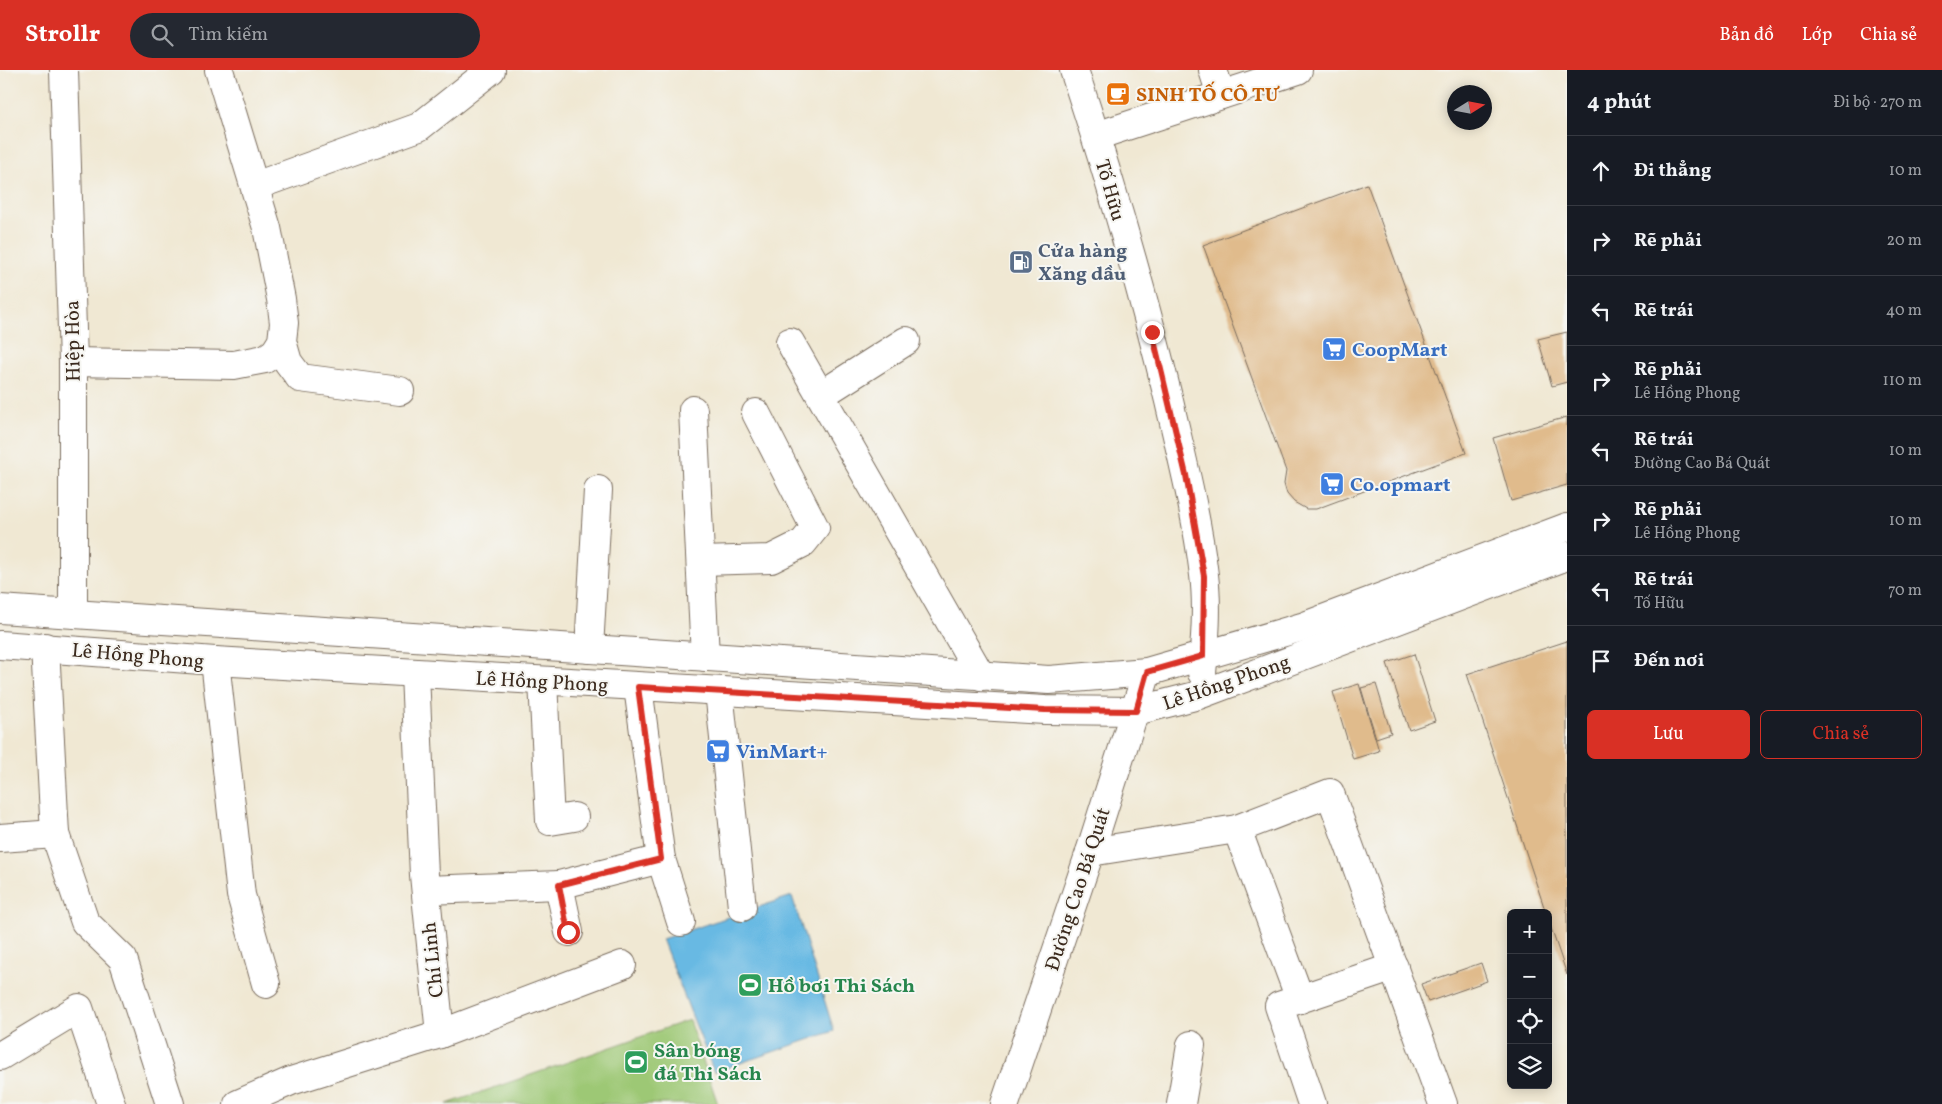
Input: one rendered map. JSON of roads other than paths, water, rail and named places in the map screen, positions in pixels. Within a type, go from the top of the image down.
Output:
[{"type":"street","points":[[219,70],[267,228],[281,299],[284,323],[282,341],[288,362],[300,378],[400,391]]},
{"type":"street","points":[[255,186],[419,127],[491,70]]},
{"type":"street","name":"Tố Hữu","points":[[1074,70],[1096,136],[1152,332],[1186,475],[1204,576],[1203,656],[1199,695]]},
{"type":"street","points":[[1212,70],[1221,95]]},
{"type":"street","points":[[1096,136],[1298,70]]},
{"type":"street","name":"Hiệp Hòa","points":[[71,71],[73,612]]},
{"type":"street","points":[[73,362],[234,365],[265,359],[275,352],[282,341]]},
{"type":"street","points":[[821,396],[906,341]]},
{"type":"street","points":[[790,342],[981,676]]},
{"type":"street","points":[[693,410],[705,657]]},
{"type":"street","points":[[701,561],[771,559],[803,543],[815,528],[756,412]]},
{"type":"street","points":[[589,649],[598,490]]},
{"type":"street","name":"Lê Hồng Phong","points":[[0,609],[73,612],[1049,680],[1147,672],[1302,627],[1567,527]]},
{"type":"street","name":"Lê Hồng Phong","points":[[0,645],[216,661],[638,687],[1045,710],[1136,711],[1199,695],[1567,556]]},
{"type":"street","points":[[46,647],[55,834],[85,922],[123,959],[170,1104]]},
{"type":"street","points":[[216,661],[241,895],[266,984]]},
{"type":"street","name":"Đường Cao Bá Quát","points":[[1005,1104],[1090,852],[1147,672]]},
{"type":"street","name":"Chí Linh","points":[[415,674],[426,890],[440,1034]]},
{"type":"street","points":[[543,681],[550,821],[574,817]]},
{"type":"street","points":[[638,687],[661,859],[681,922]]},
{"type":"street","points":[[719,691],[742,907]]},
{"type":"street","points":[[1090,852],[1237,829],[1330,793],[1443,1104]]},
{"type":"street","points":[[1237,829],[1300,999]]},
{"type":"street","points":[[0,838],[55,834]]},
{"type":"street","points":[[426,890],[559,885],[661,859]]},
{"type":"street","points":[[559,885],[568,932]]},
{"type":"street","points":[[238,1104],[292,1081],[440,1034],[622,965]]},
{"type":"street","points":[[1312,1104],[1279,1006],[1394,967]]},
{"type":"street","points":[[0,1056],[79,1008],[111,1104]]},
{"type":"street","points":[[1181,1104],[1191,1045]]},
{"type":"water","name":"Hồ bơi Thi Sách","points":[[792,896],[834,1031],[714,1072],[662,939]]},
{"type":"place","name":"SINH TỐ CÔ TƯ","points":[[1118,94]]},
{"type":"place","name":"Cửa hàng Xăng dầu","points":[[1021,262]]},
{"type":"place","name":"CoopMart","points":[[1334,349]]},
{"type":"place","name":"Co.opmart","points":[[1332,484]]},
{"type":"place","name":"VinMart+","points":[[718,751]]},
{"type":"place","name":"Hồ bơi Thi Sách","points":[[750,985]]},
{"type":"place","name":"Sân bóng đá Thi Sách","points":[[636,1062]]}]
